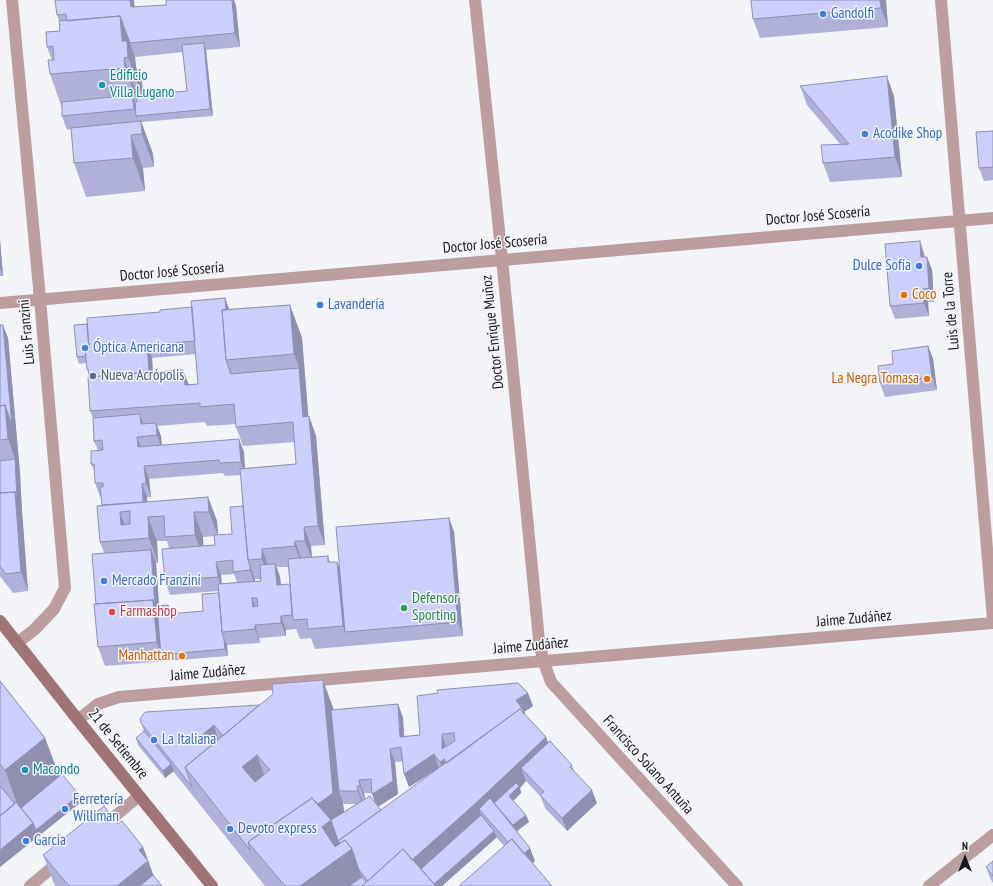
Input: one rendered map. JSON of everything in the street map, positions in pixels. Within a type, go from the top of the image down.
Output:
[{"type":"street","name":"Luis Franzini","points":[[12,0],[65,588],[54,610],[34,630],[17,643]]},
{"type":"street","name":"Doctor Enrique Muñoz","points":[[475,0],[539,640],[543,660]]},
{"type":"street","name":"Luis de la Torre","points":[[941,0],[993,620]]},
{"type":"street","name":"Doctor José Scosería","points":[[0,303],[993,218]]},
{"type":"street","name":"21 de Setiembre","points":[[0,621],[212,886]]},
{"type":"street","name":"Jaime Zudáñez","points":[[78,720],[98,704],[119,697],[543,660],[993,624]]},
{"type":"street","name":"Francisco Solano Antuña","points":[[543,660],[551,682],[737,886]]},
{"type":"street","points":[[91,836],[139,796]]},
{"type":"street","points":[[929,886],[993,835]]},
{"type":"street","points":[[30,886],[73,851]]},
{"type":"building","points":[[55,0],[130,0],[131,7],[166,5],[166,0],[232,0],[235,33],[130,43],[120,16],[67,21],[66,14],[57,15]]},
{"type":"building","points":[[751,0],[880,0],[881,8],[753,19]]},
{"type":"building","points":[[120,16],[122,41],[127,41],[128,57],[124,58],[125,68],[50,74],[48,60],[54,60],[53,46],[47,47],[46,32],[60,31],[59,21]]},
{"type":"building","points":[[204,43],[210,109],[136,116],[135,102],[137,102],[137,95],[187,91],[182,45]]},
{"type":"building","name":"Acodike Shop","points":[[887,76],[895,157],[823,163],[821,145],[849,144],[800,86]]},
{"type":"building","points":[[132,95],[134,109],[62,116],[62,102]]},
{"type":"building","points":[[141,121],[142,134],[131,135],[133,158],[74,163],[71,128]]},
{"type":"building","points":[[993,131],[993,167],[979,168],[976,132]]},
{"type":"building","points":[[920,241],[921,257],[927,257],[929,288],[923,289],[924,303],[890,306],[885,244]]},
{"type":"building","points":[[225,298],[226,310],[222,310],[226,360],[231,374],[299,368],[303,417],[309,416],[318,526],[304,527],[305,541],[295,541],[295,546],[262,549],[262,559],[248,560],[240,469],[296,464],[293,422],[236,427],[234,404],[200,407],[200,403],[90,411],[88,377],[183,370],[185,385],[198,384],[191,301]]},
{"type":"building","points":[[290,305],[294,354],[226,360],[222,310]]},
{"type":"building","points":[[192,307],[195,341],[147,345],[149,372],[89,377],[85,350],[89,349],[87,318],[160,312],[160,310]]},
{"type":"building","points":[[87,324],[89,349],[85,350],[86,356],[77,357],[74,325]]},
{"type":"building","points":[[0,325],[3,325],[12,425],[5,405],[0,406]]},
{"type":"building","points":[[928,346],[932,377],[880,383],[878,366],[893,364],[892,351]]},
{"type":"building","points":[[5,405],[8,439],[0,440],[0,406]]},
{"type":"building","points":[[140,414],[141,424],[156,423],[157,435],[137,437],[138,447],[239,439],[241,462],[220,463],[219,460],[144,466],[146,483],[142,484],[143,502],[102,505],[100,487],[103,487],[103,483],[95,483],[94,464],[91,464],[91,451],[103,450],[102,440],[94,441],[93,418]]},
{"type":"building","points":[[15,459],[17,498],[15,492],[0,493],[0,461]]},
{"type":"building","points":[[15,492],[21,572],[6,574],[0,566],[0,493]]},
{"type":"building","points":[[208,497],[209,512],[194,512],[195,535],[165,537],[164,516],[148,517],[149,538],[100,542],[97,506]],"holes":[[[130,511],[130,524],[121,525],[120,512]]]},
{"type":"building","points":[[243,506],[250,570],[233,572],[233,560],[216,562],[218,577],[165,581],[162,549],[215,545],[214,535],[232,534],[230,507]]},
{"type":"building","name":"Defensor Sporting","points":[[449,518],[458,622],[345,632],[336,527]]},
{"type":"building","points":[[151,550],[155,606],[153,600],[96,604],[92,554]]},
{"type":"building","points":[[328,556],[328,562],[337,562],[343,626],[308,629],[307,619],[293,620],[288,559]]},
{"type":"building","points":[[275,564],[277,585],[290,584],[292,615],[281,616],[281,623],[255,625],[255,629],[222,632],[218,584],[261,581],[260,565]],"holes":[[[252,598],[257,598],[258,606],[253,607]]]},
{"type":"building","points":[[219,593],[225,649],[161,655],[157,606],[168,605],[169,614],[203,611],[202,594]]},
{"type":"building","points":[[153,600],[157,642],[98,647],[94,604]]},
{"type":"building","points":[[323,680],[333,793],[318,804],[312,798],[248,842],[250,850],[185,767],[273,694],[272,684]],"holes":[[[257,755],[270,770],[255,782],[242,767]]]},
{"type":"building","points":[[0,681],[45,738],[5,770],[0,764]]},
{"type":"building","points":[[518,683],[528,693],[516,700],[525,713],[524,714],[520,709],[447,763],[444,759],[440,762],[434,754],[404,774],[401,747],[390,749],[393,781],[372,794],[371,779],[359,780],[360,786],[357,786],[358,791],[339,791],[331,710],[398,704],[400,737],[420,735],[417,696],[438,693],[437,690]],"holes":[[[454,733],[455,741],[442,749],[442,734]]]},
{"type":"building","points":[[259,705],[223,736],[214,725],[203,734],[212,745],[185,767],[192,787],[141,723],[140,719],[146,712]]},
{"type":"building","points":[[520,709],[546,737],[476,803],[412,860],[403,849],[368,881],[359,870],[352,849],[345,840],[340,843],[338,841]]},
{"type":"building","points":[[144,731],[171,764],[163,771],[136,738]]},
{"type":"building","points":[[550,741],[572,765],[570,767],[592,790],[562,818],[540,795],[544,792],[521,768]]},
{"type":"building","points":[[62,774],[79,795],[36,830],[33,823],[21,808]]},
{"type":"building","points":[[516,783],[519,786],[509,796],[526,815],[513,825],[494,803]]},
{"type":"building","points":[[0,786],[15,804],[0,816]]},
{"type":"building","points":[[370,796],[381,810],[338,841],[331,820]]},
{"type":"building","points":[[312,798],[331,820],[322,827],[335,847],[345,840],[352,849],[300,886],[285,886],[248,842]]},
{"type":"building","points":[[490,798],[530,848],[524,854],[512,839],[508,842],[479,809]]},
{"type":"building","points":[[16,802],[33,823],[0,850],[0,816]]},
{"type":"building","points":[[104,806],[118,824],[122,821],[143,847],[139,850],[148,861],[117,886],[69,886],[43,855]]},
{"type":"building","points":[[481,815],[494,831],[434,884],[421,869]]},
{"type":"building","points":[[512,839],[552,886],[459,886]]},
{"type":"building","points":[[403,849],[436,886],[362,886]]},
{"type":"building","points":[[993,861],[993,876],[986,867]]},
{"type":"building","points":[[153,875],[162,886],[140,886]]},
{"type":"building","points":[[362,877],[366,882],[362,886],[349,886]]},
{"type":"place","name":"Gandolfi","points":[[823,14]]},
{"type":"place","name":"Edificio Villa Lugano","points":[[102,85]]},
{"type":"place","name":"Acodike Shop","points":[[865,134]]},
{"type":"place","name":"Dulce Sofía","points":[[919,266]]},
{"type":"place","name":"Coco","points":[[904,295]]},
{"type":"place","name":"Lavandería","points":[[320,305]]},
{"type":"place","name":"Óptica Americana","points":[[85,348]]},
{"type":"place","name":"Nueva Acrópolis","points":[[93,376]]},
{"type":"place","name":"La Negra Tomasa","points":[[927,379]]},
{"type":"place","name":"Mercado Franzini","points":[[104,581]]},
{"type":"place","name":"Defensor Sporting","points":[[404,608]]},
{"type":"place","name":"Farmashop","points":[[112,612]]},
{"type":"place","name":"Manhattan","points":[[182,656]]},
{"type":"place","name":"La Italiana","points":[[154,740]]},
{"type":"place","name":"Macondo","points":[[25,770]]},
{"type":"place","name":"Ferretería Williman","points":[[65,809]]},
{"type":"place","name":"Devoto express","points":[[230,829]]},
{"type":"place","name":"Garcia","points":[[26,841]]}]
